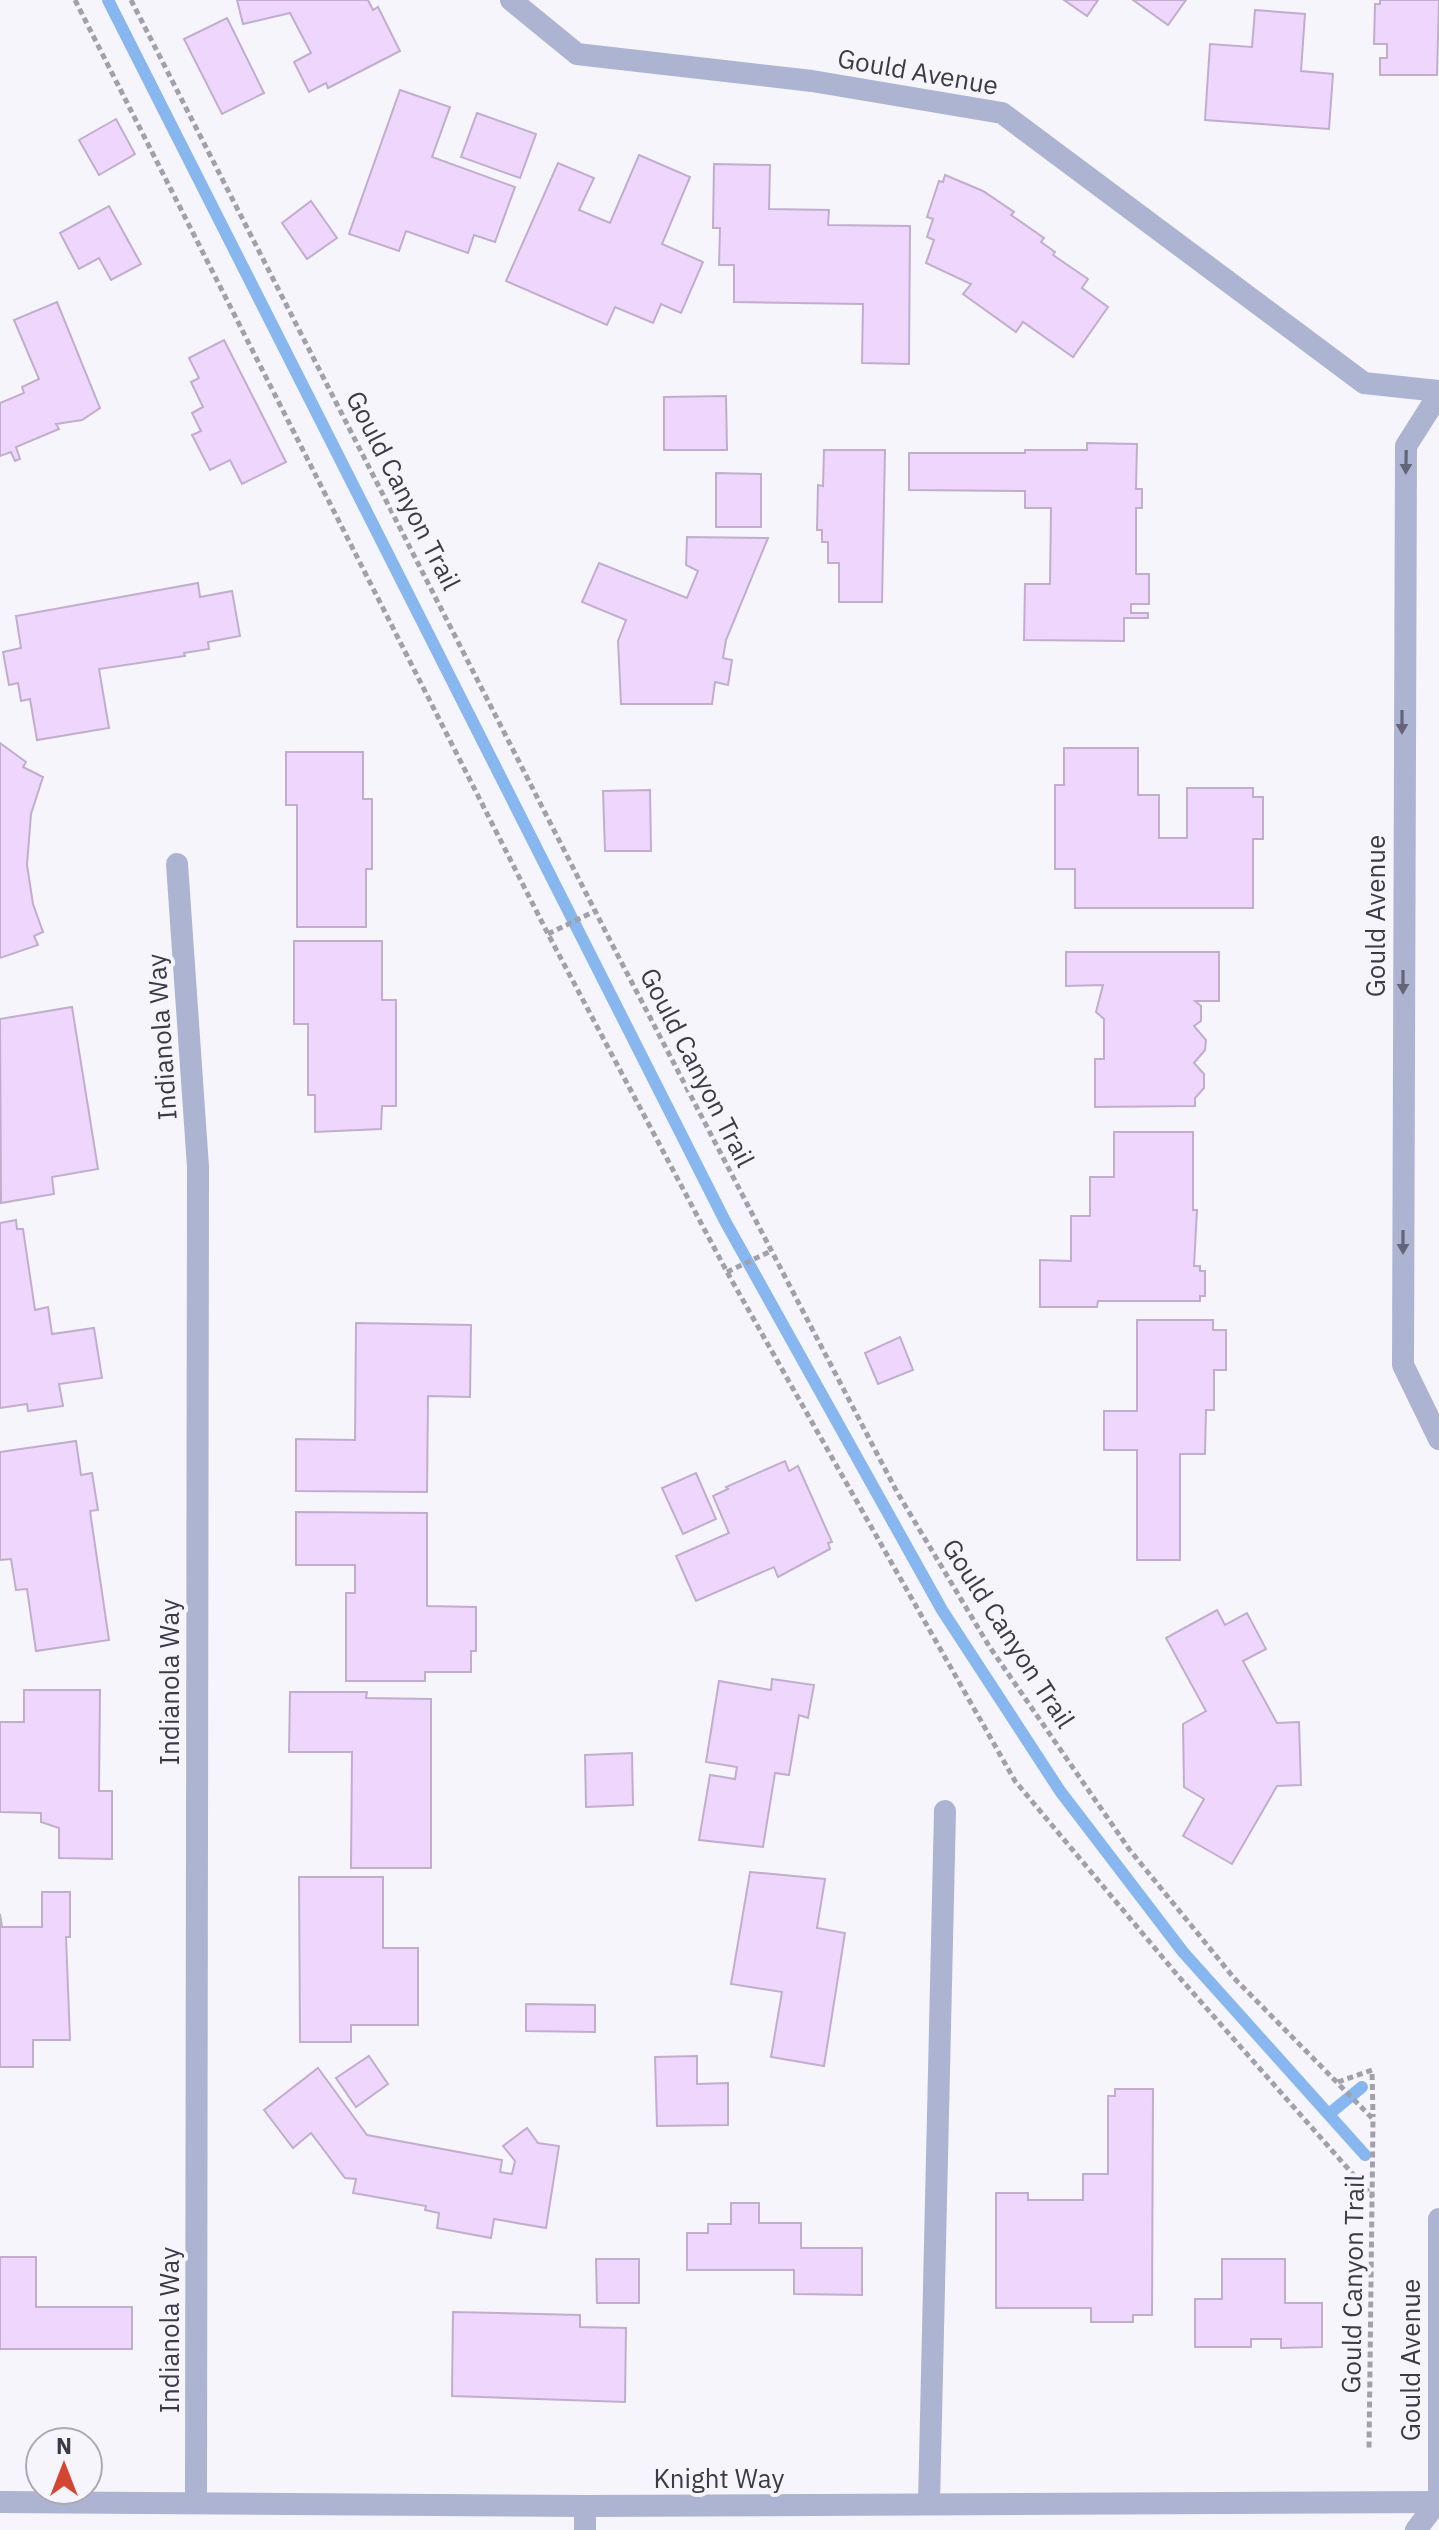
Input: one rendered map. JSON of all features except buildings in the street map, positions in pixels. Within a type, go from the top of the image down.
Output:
[{"type":"street","name":"Gould Avenue","points":[[511,0],[577,54],[812,81],[1002,113],[1364,383],[1439,393],[1406,446],[1402,723],[1403,1365],[1439,1439]]},
{"type":"street","name":"Indianola Way","points":[[177,864],[198,1167],[196,2502]]},
{"type":"street","points":[[929,2504],[945,1811]]},
{"type":"street","name":"Gould Avenue","points":[[1438,2503],[1439,2219]]},
{"type":"street","name":"Knight Way","points":[[0,2502],[585,2506],[1438,2503]]},
{"type":"street","points":[[1416,2530],[1438,2503]]},
{"type":"street","points":[[585,2506],[585,2530]]},
{"type":"path","points":[[75,0],[548,934],[727,1272],[1015,1781],[1179,1977],[1373,2198]]},
{"type":"path","name":"Gould Canyon Trail","points":[[131,0],[595,911],[897,1492],[989,1646],[1129,1849],[1234,1978],[1373,2119]]},
{"type":"path","points":[[548,934],[595,911]]},
{"type":"path","points":[[727,1272],[771,1251]]},
{"type":"path","name":"Gould Canyon Trail","points":[[1338,2082],[1372,2070],[1369,2449]]},
{"type":"waterway","points":[[108,0],[725,1221],[942,1610],[1060,1791],[1183,1952],[1365,2155]]},
{"type":"waterway","points":[[1329,2114],[1362,2087]]}]
